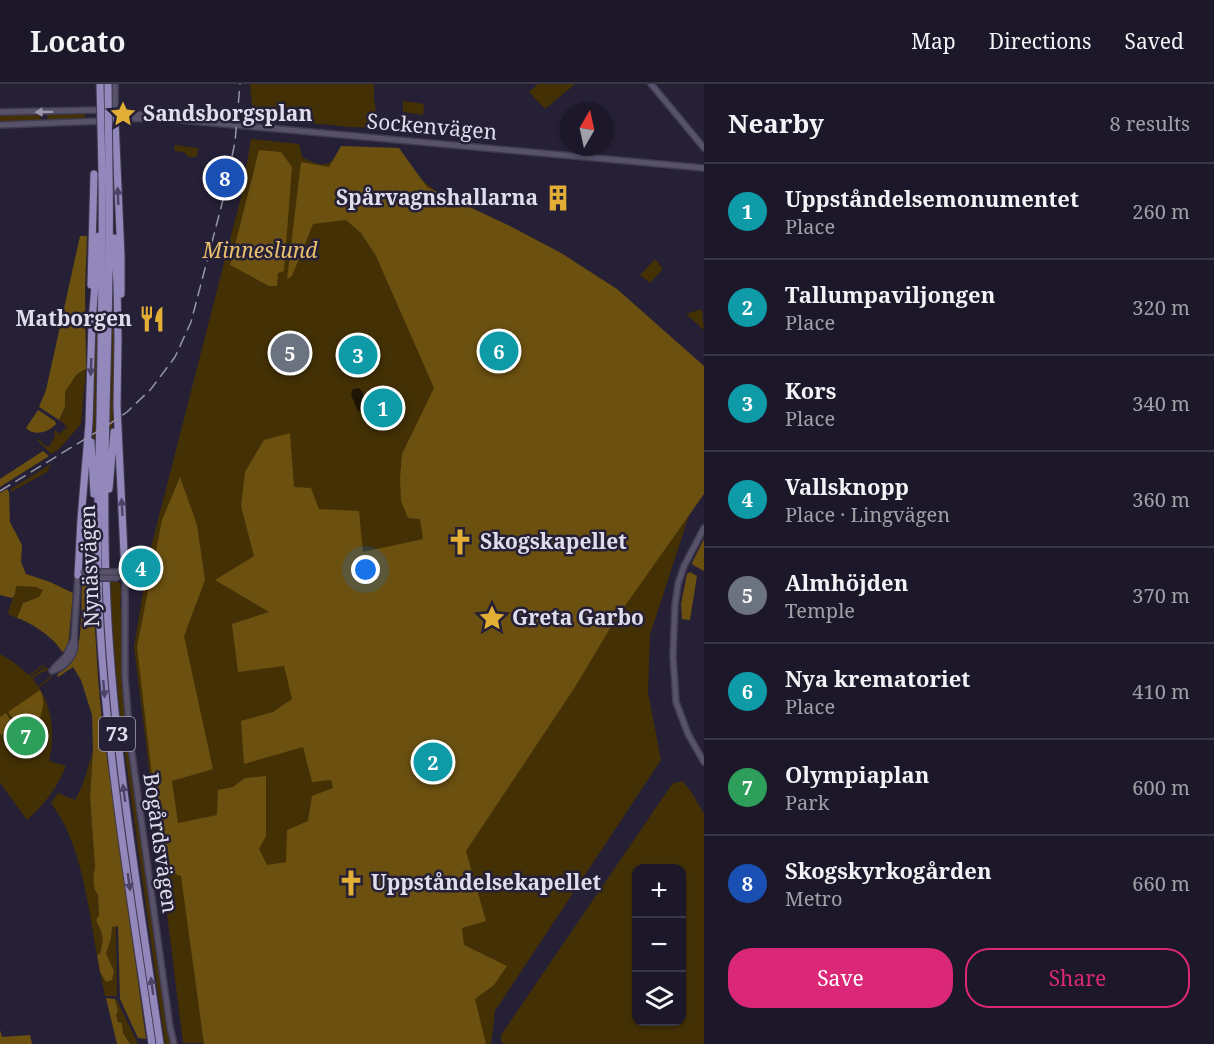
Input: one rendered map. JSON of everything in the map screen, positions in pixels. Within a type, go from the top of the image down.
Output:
[{"type":"highway","name":"Nynäsvägen","points":[[100,84],[106,174]]},
{"type":"highway","name":"Nynäsvägen","points":[[108,84],[104,496],[110,655],[116,733],[160,1044]]},
{"type":"highway","points":[[115,120],[122,286],[118,339]]},
{"type":"highway","points":[[92,322],[90,276],[94,174]]},
{"type":"highway","name":"Nynäsvägen","points":[[106,209],[97,544],[100,626],[110,742],[152,1044]]},
{"type":"highway","points":[[106,209],[116,272],[121,575]]},
{"type":"highway","points":[[82,575],[96,257],[106,209]]},
{"type":"highway","points":[[105,558],[117,406]]},
{"type":"highway","points":[[89,413],[97,544]]},
{"type":"street","points":[[115,84],[115,120]]},
{"type":"street","points":[[651,84],[704,148]]},
{"type":"street","name":"Sockenvägen","points":[[0,112],[115,111],[158,117],[704,168]]},
{"type":"street","name":"Sockenvägen","points":[[0,125],[158,117]]},
{"type":"street","points":[[704,528],[684,566],[678,584],[673,656],[678,710],[704,762]]},
{"type":"street","points":[[74,638],[66,656],[52,671],[58,669],[71,657],[75,647],[74,638],[82,575],[121,575]]},
{"type":"street","name":"Bogårdsvägen","points":[[121,575],[130,739],[168,1016],[174,1044]]},
{"type":"green space","points":[[250,84],[374,84],[378,128],[253,117]]},
{"type":"green space","points":[[538,84],[575,84],[545,109],[529,92]]},
{"type":"green space","points":[[403,101],[424,104],[423,115],[403,112]]},
{"type":"green space","points":[[85,113],[85,118],[47,119],[48,114]]},
{"type":"green space","points":[[0,114],[41,114],[40,121],[0,123]]},
{"type":"green space","points":[[251,139],[299,144],[302,157],[318,164],[334,160],[398,160],[434,190],[704,439],[692,506],[650,635],[648,692],[661,760],[495,1011],[491,1044],[183,1043],[134,647],[149,555],[242,193]]},
{"type":"green space","points":[[174,145],[198,148],[197,157],[188,157],[184,152],[175,151]]},
{"type":"green space","points":[[341,146],[399,148],[427,187],[561,253],[617,289],[704,366],[704,494],[615,620],[575,687],[466,851],[486,921],[462,928],[464,945],[507,966],[494,985],[475,999],[486,1044],[204,1044],[181,876],[163,870],[137,647],[162,520],[180,477],[197,525],[205,580],[184,636],[213,769],[172,781],[178,823],[217,815],[218,790],[233,787],[245,778],[266,776],[266,836],[259,849],[267,865],[286,862],[287,830],[308,821],[312,796],[333,788],[331,780],[312,782],[303,747],[244,764],[241,721],[273,712],[292,699],[284,666],[238,672],[232,624],[269,612],[215,580],[254,556],[241,506],[245,472],[264,440],[290,433],[294,487],[311,488],[319,509],[359,511],[363,552],[423,539],[420,519],[408,518],[401,501],[400,478],[402,454],[434,388],[376,256],[361,233],[346,220],[313,224],[292,276],[287,279],[301,162],[329,167]]},
{"type":"green space","name":"Minneslund","points":[[259,150],[281,152],[292,167],[284,271],[278,273],[277,286],[269,286],[230,265]]},
{"type":"green space","points":[[80,236],[87,236],[86,369],[77,374],[65,392],[65,407],[59,420],[39,407],[46,390]]},
{"type":"green space","points":[[655,259],[663,269],[650,283],[640,275]]},
{"type":"green space","points":[[99,272],[95,448],[94,448],[93,360]]},
{"type":"green space","points":[[113,272],[115,383],[109,448]]},
{"type":"green space","points":[[702,309],[704,330],[686,314]]},
{"type":"green space","points":[[86,369],[81,424],[59,449],[51,454],[37,440],[49,447],[55,436],[55,430],[59,434],[67,427],[59,420],[65,407],[65,392],[77,374]]},
{"type":"green space","points":[[38,410],[56,424],[38,433],[26,428]]},
{"type":"green space","points":[[43,451],[49,456],[0,487],[0,479]]},
{"type":"green space","points":[[51,464],[47,472],[11,492],[11,489]]},
{"type":"green space","points":[[7,489],[10,522],[22,545],[21,562],[26,574],[73,593],[68,647],[62,652],[54,641],[29,623],[17,618],[23,603],[39,597],[43,590],[36,587],[16,586],[12,598],[0,595],[0,493]]},
{"type":"green space","points":[[704,539],[704,571],[692,563]]},
{"type":"green space","points":[[690,572],[697,576],[690,620],[682,619],[681,604],[687,574]]},
{"type":"green space","points":[[92,580],[102,722],[146,1039],[138,1038],[120,999],[118,926],[112,927],[106,953],[114,971],[112,980],[106,982],[100,972],[97,955],[100,954],[103,937],[96,920],[99,915],[98,895],[94,882],[90,798],[93,750],[92,715],[81,680],[73,667],[58,677],[57,675],[69,666],[76,655],[80,636],[82,585],[85,581]]},
{"type":"green space","points":[[110,580],[118,581],[121,588],[122,679],[126,729],[171,1044],[165,1044],[121,724]]},
{"type":"green space","points":[[15,586],[36,587],[44,590],[39,597],[23,603],[17,618],[8,614]]},
{"type":"green space","points":[[0,654],[29,675],[44,664],[30,676],[46,667],[48,669],[33,678],[38,687],[53,676],[39,688],[44,696],[52,723],[49,761],[66,766],[50,795],[27,820],[0,783]]},
{"type":"green space","points":[[40,690],[43,701],[39,722],[26,727],[20,725],[8,712]]},
{"type":"green space","points":[[6,713],[14,726],[9,732],[1,735],[0,717]]},
{"type":"green space","points":[[93,750],[90,798],[94,882],[98,895],[99,915],[96,920],[103,940],[100,954],[97,955],[87,896],[77,856],[62,819],[51,803],[58,793],[75,800]]},
{"type":"green space","points":[[683,781],[704,814],[704,1044],[505,1044],[501,1042],[501,1035],[674,783]]},
{"type":"green space","points":[[112,926],[116,926],[117,996],[105,996],[100,972],[106,982],[114,971],[106,953],[111,939]]},
{"type":"green space","points":[[106,998],[115,999],[118,1022],[122,1023],[123,1033],[130,1044],[117,1044]]},
{"type":"green space","points":[[115,999],[138,1044],[130,1044],[123,1033],[122,1023],[118,1022],[116,1015],[118,1011]]},
{"type":"green space","points":[[0,1030],[2,1037],[30,1035],[32,1044],[0,1044]]},
{"type":"shaded area","points":[[359,388],[363,392],[364,412],[358,411],[351,395],[353,389]]},
{"type":"railway","points":[[0,491],[127,412],[151,389],[175,357],[191,322],[223,200],[235,142],[240,84]]},
{"type":"place","name":"Sandsborgsplan","points":[[123,114]]},
{"type":"place","name":"Skogskyrkogården","points":[[225,178]]},
{"type":"place","name":"Spårvagnshallarna","points":[[558,198]]},
{"type":"place","name":"Matborgen","points":[[152,319]]},
{"type":"place","name":"Nya krematoriet","points":[[499,351]]},
{"type":"place","name":"Almhöjden","points":[[290,353]]},
{"type":"place","name":"Kors","points":[[358,355]]},
{"type":"place","name":"Uppståndelsemonumentet","points":[[383,408]]},
{"type":"place","name":"Skogskapellet","points":[[460,542]]},
{"type":"place","name":"Vallsknopp","points":[[141,568]]},
{"type":"place","name":"Greta Garbo","points":[[492,618]]},
{"type":"place","name":"Olympiaplan","points":[[26,736]]},
{"type":"place","name":"Tallumpaviljongen","points":[[433,762]]},
{"type":"place","name":"Uppståndelsekapellet","points":[[351,883]]}]
